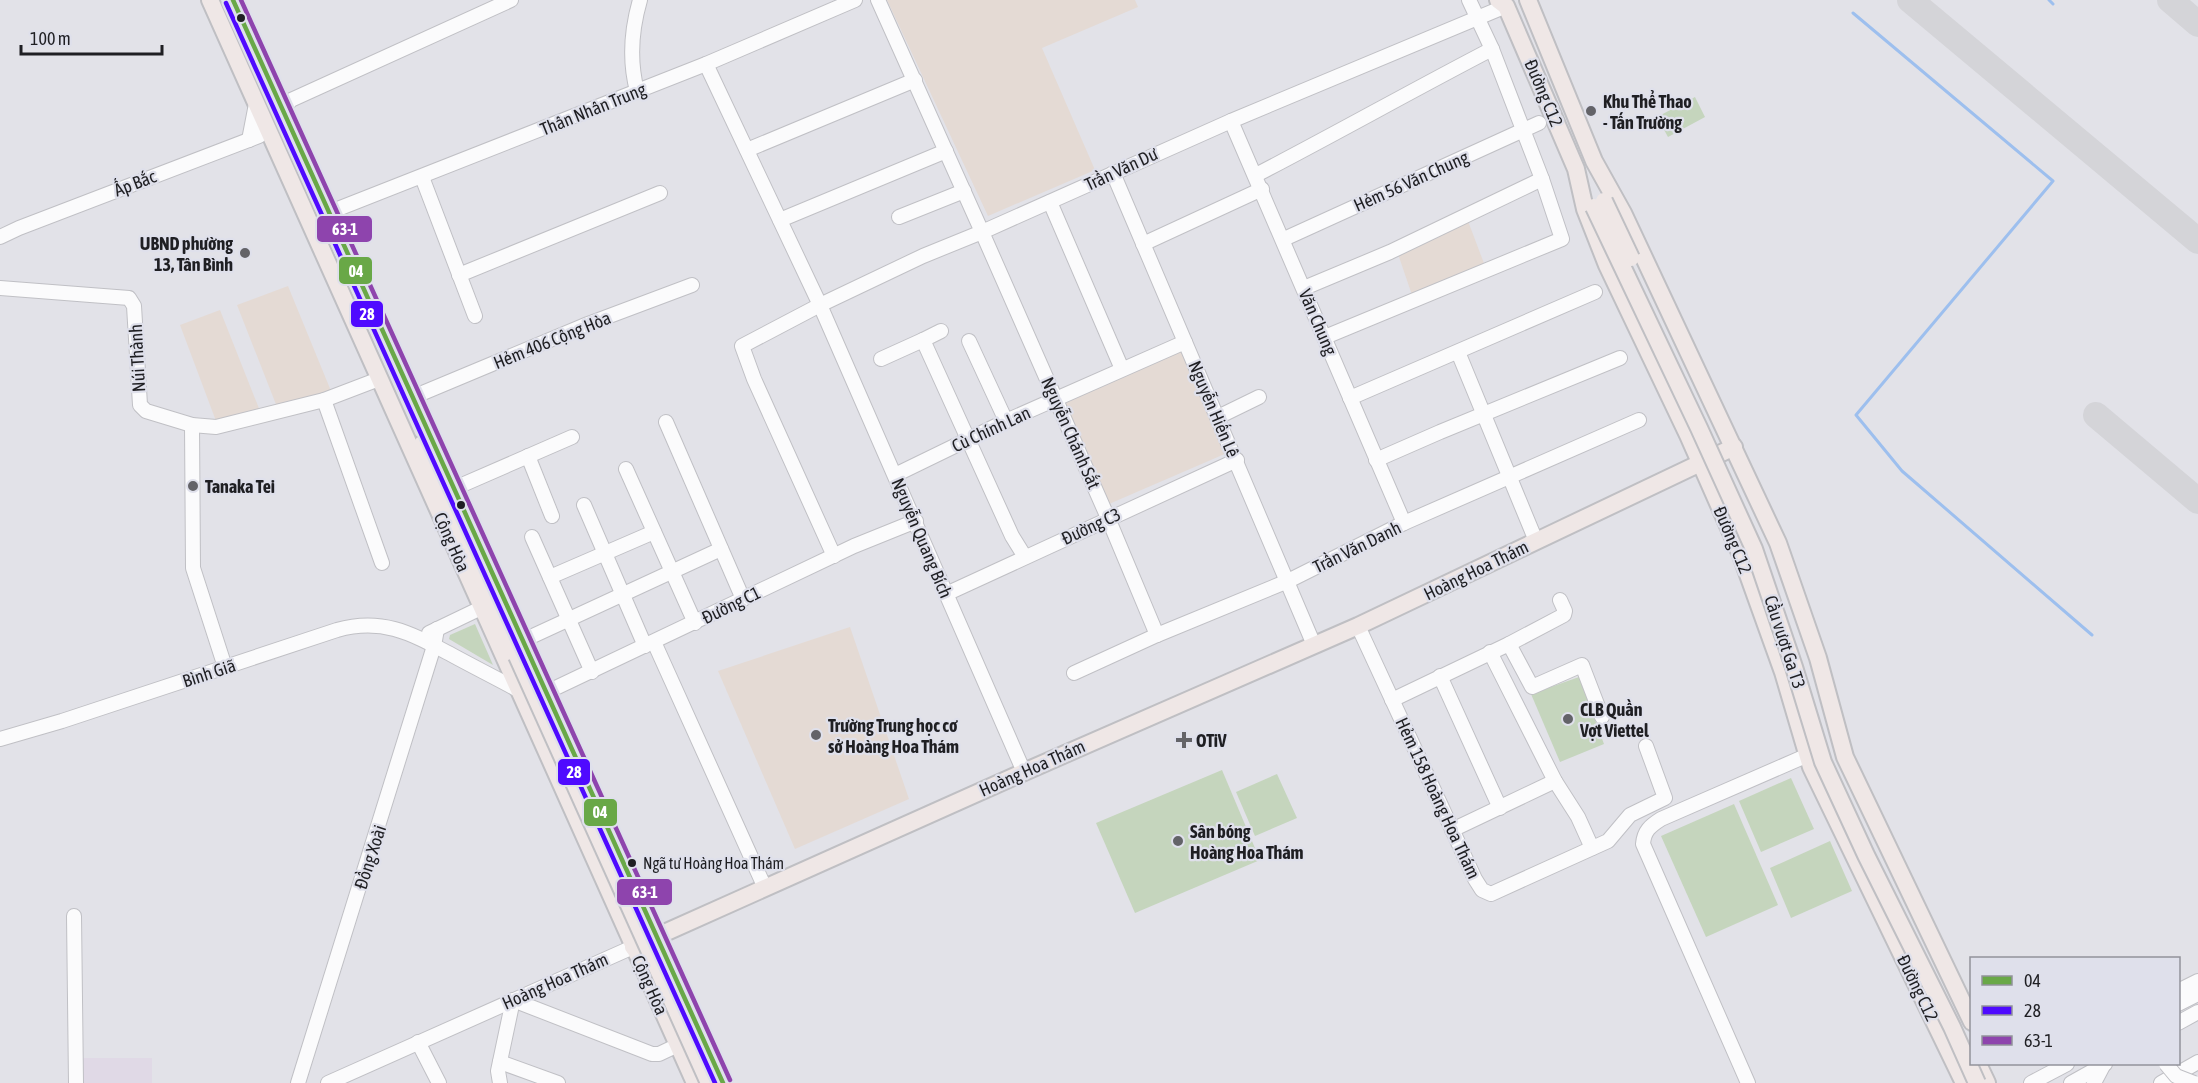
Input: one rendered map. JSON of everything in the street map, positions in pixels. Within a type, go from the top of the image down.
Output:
[{"type":"main road","name":"Cộng Hòa","points":[[210,0],[256,104],[275,118],[330,212],[455,488],[520,648]]},
{"type":"main road","name":"Cộng Hòa","points":[[222,0],[520,648],[547,692],[723,1083]]},
{"type":"main road","name":"Cộng Hòa","points":[[233,0],[275,118],[379,379],[695,1083]]},
{"type":"main road","name":"Đường C12","points":[[1528,0],[1594,161],[1623,213],[1778,543],[1818,658],[1845,757],[1970,1020]]},
{"type":"main road","name":"Đường C12","points":[[1502,3],[1540,81],[1576,169],[1585,209],[1607,265],[1701,463],[1741,555],[1783,672],[1811,766],[1964,1083]]},
{"type":"main road","name":"Cầu vượt Ga T3","points":[[1594,161],[1599,204],[1754,549],[1823,762],[1977,1083]]},
{"type":"main road","name":"Cầu vượt Ga T3","points":[[1576,169],[1599,204],[1763,546],[1804,664],[1833,760],[1970,1046]]},
{"type":"main road","name":"Hoàng Hoa Thám","points":[[633,947],[1358,626],[1734,447]]},
{"type":"main road","points":[[520,648],[709,1083]]},
{"type":"main road","points":[[605,885],[628,874]]},
{"type":"main road","points":[[1901,954],[1936,946]]},
{"type":"main road","points":[[660,1007],[684,996]]},
{"type":"main road","points":[[1979,1065],[1988,1083]]},
{"type":"main road","points":[[1990,1065],[1999,1083]]},
{"type":"street","name":"Ấp Bắc","points":[[0,237],[259,136],[291,100],[511,0]]},
{"type":"street","points":[[637,91],[631,49],[640,0]]},
{"type":"street","name":"Thân Nhân Trung","points":[[330,212],[706,64],[855,0]]},
{"type":"street","name":"Nguyễn Chánh Sắt","points":[[878,0],[1108,518],[1156,635]]},
{"type":"street","points":[[1325,337],[1562,239],[1524,131],[1492,49],[1469,0]]},
{"type":"street","name":"Trần Văn Dư","points":[[834,556],[754,379],[742,346],[820,305],[923,256],[1476,17],[1502,3]]},
{"type":"street","points":[[1256,175],[1492,49]]},
{"type":"street","name":"Nguyễn Quang Bích","points":[[706,64],[820,305],[1024,772]]},
{"type":"street","points":[[747,150],[915,80]]},
{"type":"street","points":[[249,140],[256,104]]},
{"type":"street","name":"Văn Chung","points":[[1231,121],[1284,239],[1404,523]]},
{"type":"street","name":"Hẻm 56 Văn Chung","points":[[1284,239],[1539,123]]},
{"type":"street","points":[[780,220],[946,151]]},
{"type":"street","name":"Nguyễn Hiến Lê","points":[[1113,173],[1314,645]]},
{"type":"street","points":[[422,177],[475,316]]},
{"type":"street","points":[[1304,288],[1390,252],[1542,179]]},
{"type":"street","points":[[1143,244],[1262,189]]},
{"type":"street","points":[[899,217],[964,191]]},
{"type":"street","points":[[459,275],[660,193]]},
{"type":"street","points":[[1050,202],[1122,369]]},
{"type":"street","name":"Hẻm 406 Cộng Hòa","points":[[413,397],[520,352],[692,285]]},
{"type":"street","name":"Núi Thành","points":[[0,288],[129,298],[134,306],[140,405],[146,411],[192,425],[220,426],[324,400],[379,379]]},
{"type":"street","points":[[1350,398],[1595,292]]},
{"type":"street","points":[[881,359],[941,331]]},
{"type":"street","points":[[923,340],[1012,536],[1025,557]]},
{"type":"street","points":[[969,341],[1006,421]]},
{"type":"street","name":"Cù Chính Lan","points":[[895,475],[1006,421],[1185,342]]},
{"type":"street","points":[[1458,352],[1536,541]]},
{"type":"street","points":[[1376,460],[1620,358]]},
{"type":"street","points":[[1218,417],[1259,398]]},
{"type":"street","points":[[324,400],[382,563]]},
{"type":"street","name":"Trần Văn Danh","points":[[1074,673],[1156,635],[1288,581],[1404,523],[1639,420]]},
{"type":"street","points":[[666,422],[743,599]]},
{"type":"street","points":[[192,425],[193,568],[225,667]]},
{"type":"street","points":[[455,488],[572,437]]},
{"type":"street","points":[[528,456],[552,516]]},
{"type":"street","name":"Đường C3","points":[[946,594],[1237,460]]},
{"type":"street","points":[[626,468],[694,623]]},
{"type":"street","points":[[584,505],[622,595],[649,644],[765,888]]},
{"type":"street","name":"Đường C1","points":[[547,692],[834,556],[916,521]]},
{"type":"street","points":[[550,578],[654,532]]},
{"type":"street","points":[[532,537],[592,672]]},
{"type":"street","points":[[520,648],[568,620],[722,549]]},
{"type":"street","points":[[1392,700],[1564,615],[1565,611],[1560,600]]},
{"type":"street","points":[[419,637],[481,608]]},
{"type":"street","name":"Bình Giã","points":[[0,739],[357,625],[386,626],[419,637],[518,690]]},
{"type":"street","name":"Hẻm 158 Hoàng Hoa Thám","points":[[1358,626],[1475,879],[1482,890],[1491,894],[1608,841],[1630,815],[1665,798],[1646,746]]},
{"type":"street","name":"Đồng Xoài","points":[[298,1083],[434,646],[437,629]]},
{"type":"street","points":[[1509,644],[1532,687],[1582,665],[1602,717]]},
{"type":"street","points":[[1490,652],[1556,781],[1578,817],[1592,848]]},
{"type":"street","points":[[1440,676],[1500,808]]},
{"type":"street","points":[[1748,1083],[1643,844],[1644,835],[1648,828],[1662,819],[1808,755]]},
{"type":"street","points":[[1452,830],[1556,781]]},
{"type":"street","points":[[74,916],[76,1083]]},
{"type":"street","name":"Hoàng Hoa Thám","points":[[328,1083],[633,947]]},
{"type":"street","points":[[2180,990],[2198,981]]},
{"type":"street","points":[[2180,1003],[2198,994]]},
{"type":"street","points":[[500,1083],[498,1075],[500,1062],[513,1000],[652,1054],[659,1054],[678,1045]]},
{"type":"street","points":[[2182,1021],[2198,1004]]},
{"type":"street","points":[[2182,1021],[2198,1012]]},
{"type":"street","points":[[418,1042],[439,1083]]},
{"type":"street","points":[[500,1062],[558,1083]]},
{"type":"street","points":[[2162,1083],[2198,1062]]},
{"type":"street","points":[[2031,1083],[2065,1065]]},
{"type":"street","points":[[2081,1081],[2103,1065]]},
{"type":"street","points":[[2167,1065],[2176,1076],[2194,1083]]},
{"type":"shaded area","points":[[887,0],[1135,0],[1138,7],[1042,48],[1095,170],[988,216]]},
{"type":"shaded area","points":[[1468,221],[1485,266],[1412,295],[1398,254]]},
{"type":"shaded area","points":[[288,286],[331,391],[277,407],[237,305]]},
{"type":"shaded area","points":[[220,310],[260,411],[216,421],[180,325]]},
{"type":"shaded area","points":[[1181,347],[1227,453],[1109,504],[1062,399]]},
{"type":"shaded area","name":"Trường Trung học cơ sở Hoàng Hoa Thám","points":[[850,627],[909,799],[795,849],[718,671]]},
{"type":"shaded area","points":[[80,1058],[152,1058],[152,1083],[80,1083]]},
{"type":"green space","points":[[1695,97],[1705,117],[1668,137],[1657,117]]},
{"type":"green space","points":[[475,624],[493,665],[449,639],[450,635]]},
{"type":"green space","name":"CLB Quần Vợt Viettel","points":[[1579,677],[1604,744],[1560,762],[1531,694]]},
{"type":"green space","name":"Sân bóng Hoàng Hoa Thám","points":[[1222,770],[1260,860],[1135,913],[1096,823]]},
{"type":"green space","points":[[1277,774],[1297,818],[1255,836],[1236,792]]},
{"type":"green space","points":[[1791,778],[1814,829],[1761,852],[1739,801]]},
{"type":"green space","points":[[1734,804],[1778,905],[1706,937],[1661,836]]},
{"type":"green space","points":[[1830,841],[1852,891],[1791,918],[1770,868]]},
{"type":"waterway","points":[[2049,0],[2053,4]]},
{"type":"waterway","points":[[1853,13],[2053,181],[1856,415],[1902,471],[2092,635]]},
{"type":"taxiway","points":[[1910,0],[2198,241]]},
{"type":"taxiway","points":[[2170,0],[2198,24]]},
{"type":"taxiway","points":[[2096,415],[2198,501]]},
{"type":"transit line","name":"04","points":[[233,0],[723,1083]]},
{"type":"transit line","name":"63-1","points":[[241,0],[730,1080]]},
{"type":"transit line","name":"28","points":[[226,3],[715,1083]]},
{"type":"place","name":"Khu Thể Thao - Tấn Trường","points":[[1591,111]]},
{"type":"place","name":"UBND phường 13, Tân Bình","points":[[245,253]]},
{"type":"place","name":"Tanaka Tei","points":[[193,486]]},
{"type":"place","name":"CLB Quần Vợt Viettel","points":[[1568,719]]},
{"type":"place","name":"Trường Trung học cơ sở Hoàng Hoa Thám","points":[[816,735]]},
{"type":"place","name":"OTiV","points":[[1184,740]]},
{"type":"place","name":"Sân bóng Hoàng Hoa Thám","points":[[1178,841]]},
{"type":"place","name":"Ngã tư Hoàng Hoa Thám","points":[[632,863]]}]
